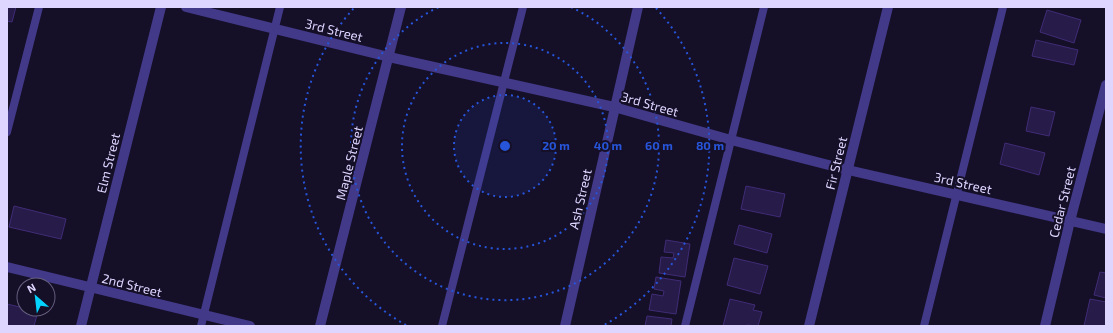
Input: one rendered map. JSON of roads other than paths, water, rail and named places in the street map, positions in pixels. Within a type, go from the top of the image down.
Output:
[{"type":"street","name":"Elm Street","points":[[81,326],[161,7]]},
{"type":"street","name":"3rd Street","points":[[186,7],[390,57],[614,107],[731,140],[848,170],[1106,229]]},
{"type":"street","name":"Maple Street","points":[[320,326],[390,57],[401,7]]},
{"type":"street","name":"Ash Street","points":[[565,326],[638,7]]},
{"type":"street","name":"Fir Street","points":[[809,326],[888,7]]},
{"type":"street","name":"Cedar Street","points":[[1046,326],[1070,220],[1106,85]]},
{"type":"street","name":"2nd Street","points":[[7,267],[250,326]]},
{"type":"lane","points":[[7,132],[39,7]]},
{"type":"lane","points":[[201,326],[280,7]]},
{"type":"lane","points":[[442,326],[522,7]]},
{"type":"lane","points":[[685,326],[764,7]]},
{"type":"lane","points":[[924,326],[1003,7]]}]
